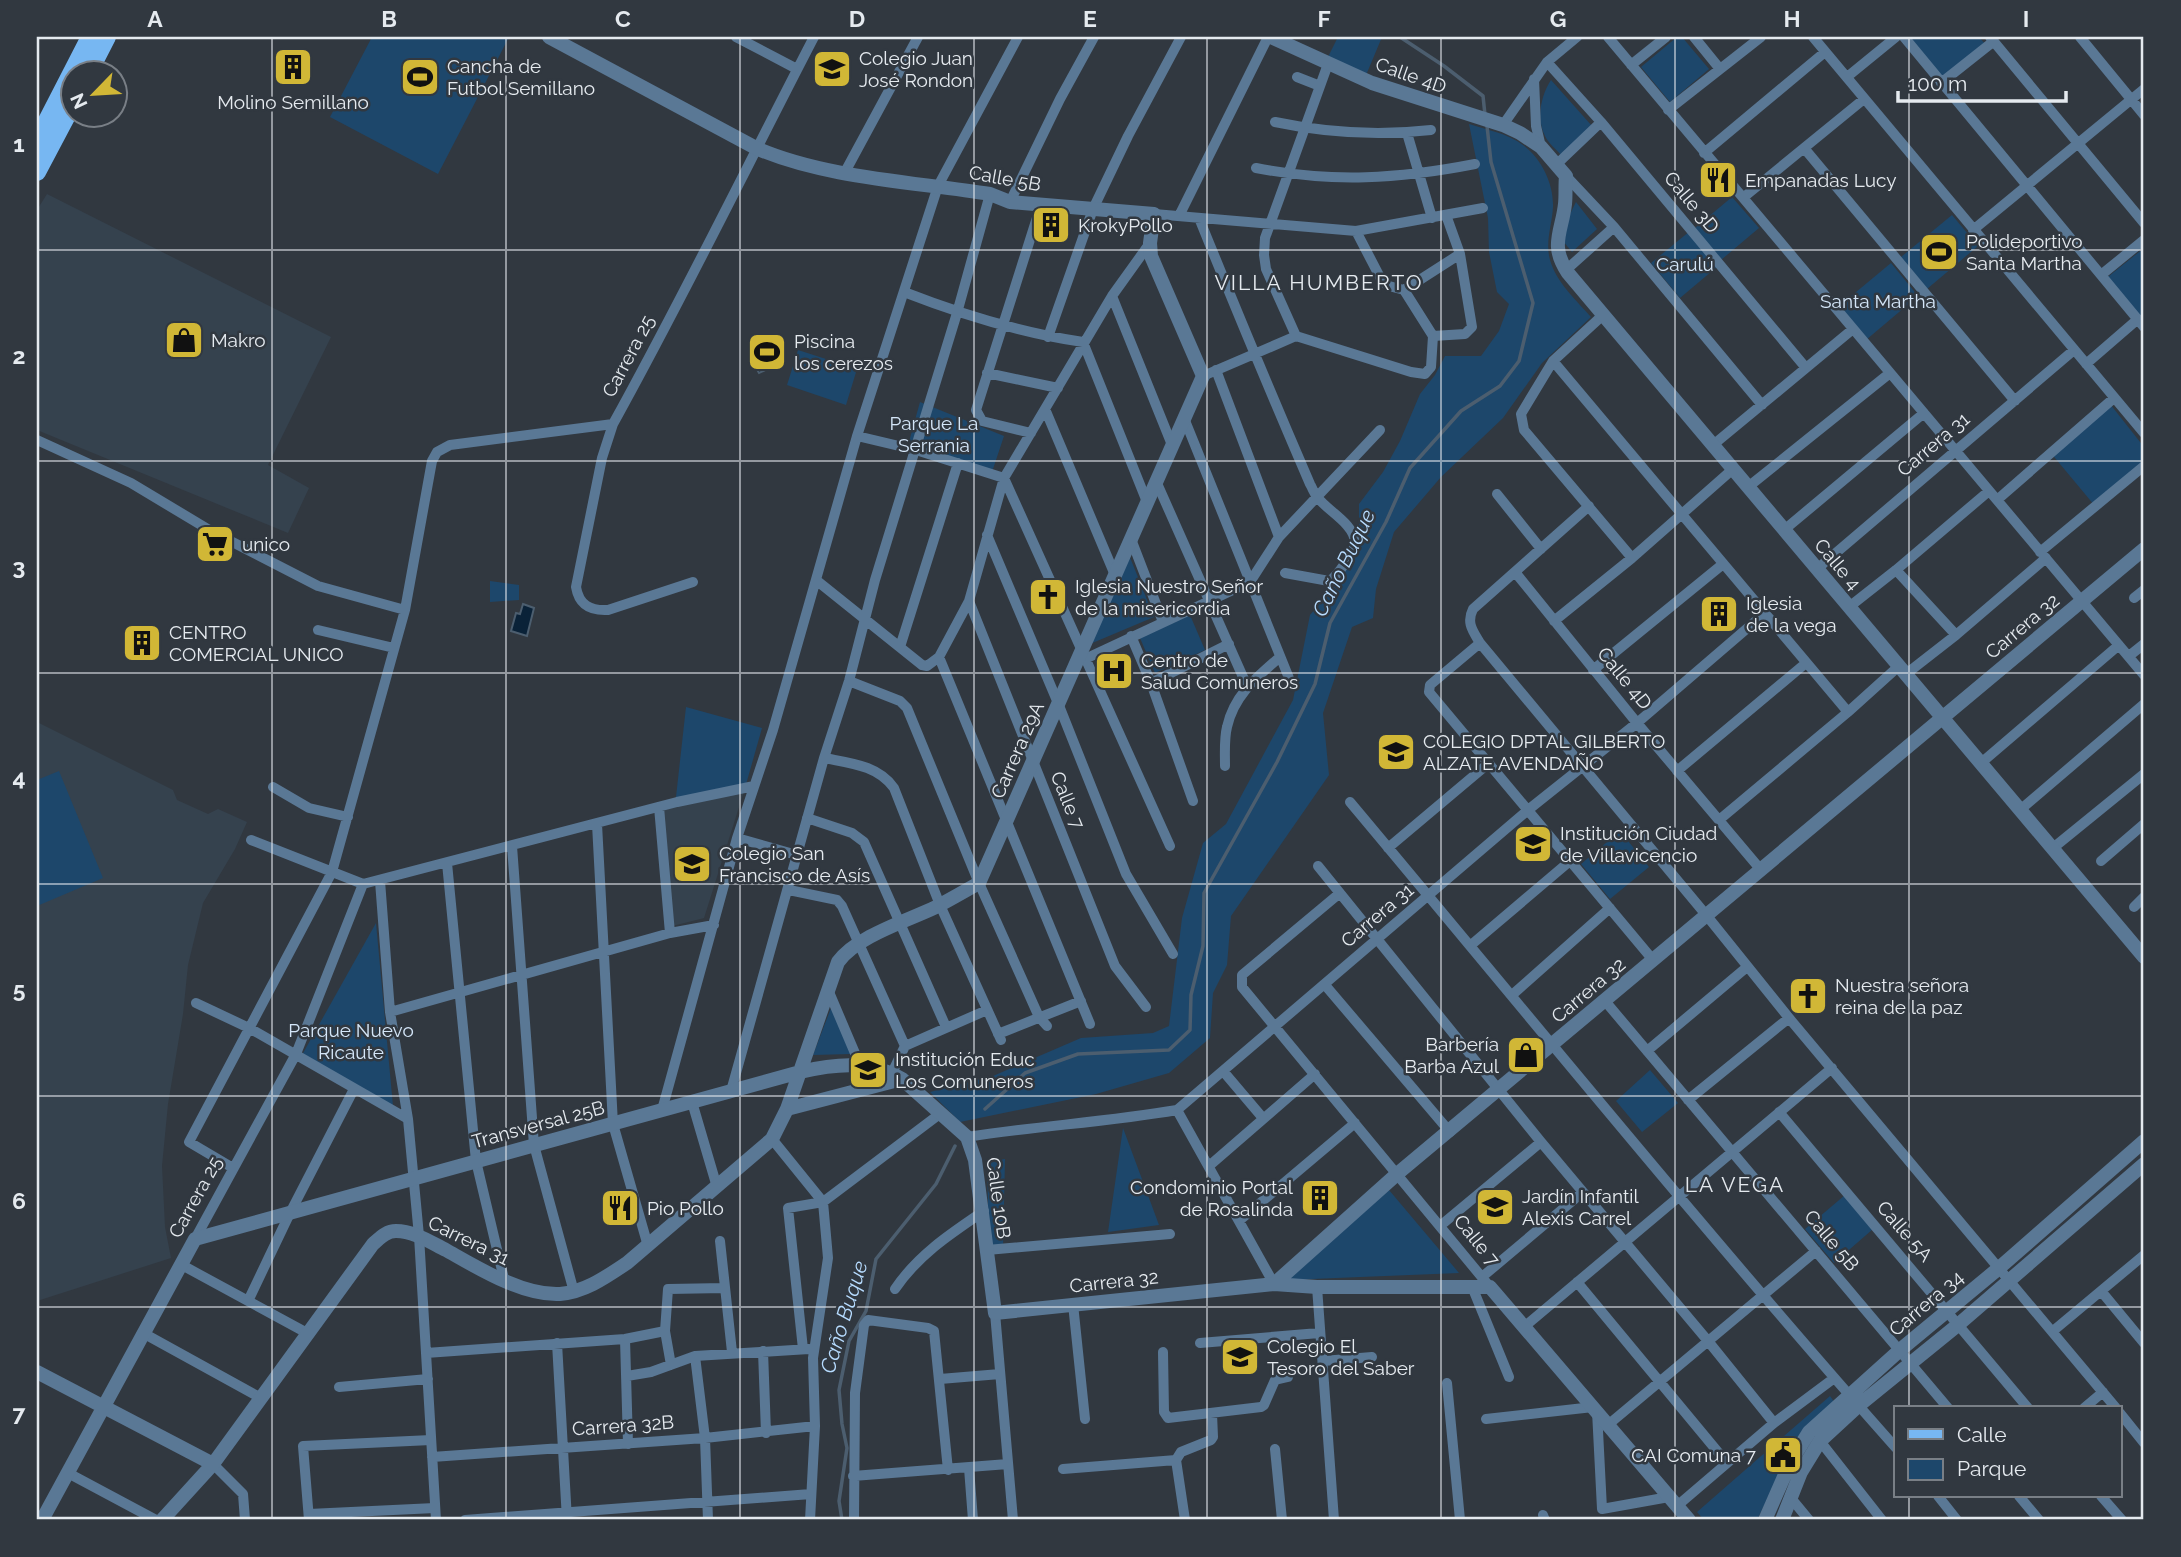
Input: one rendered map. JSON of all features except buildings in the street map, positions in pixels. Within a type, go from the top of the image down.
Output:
[{"type":"main road","points":[[37,140],[90,37]]},
{"type":"main road","points":[[95,60],[107,37]]},
{"type":"main road","points":[[37,172],[60,128]]},
{"type":"street","name":"Calle 5B","points":[[549,37],[756,148],[783,160],[845,172],[990,194],[1010,202],[1356,231],[1483,208]]},
{"type":"street","points":[[736,37],[797,69]]},
{"type":"street","name":"Carrera 25","points":[[693,582],[608,610],[596,611],[586,607],[578,597],[576,587],[602,458],[613,424],[717,229],[814,37]]},
{"type":"street","points":[[845,172],[918,37]]},
{"type":"street","points":[[662,1110],[737,838],[773,730],[857,436],[937,186],[1018,37]]},
{"type":"street","points":[[1010,202],[1060,99],[1094,37]]},
{"type":"street","points":[[1048,337],[1093,209],[1181,37]]},
{"type":"street","points":[[1179,216],[1270,37]]},
{"type":"street","name":"Calle 4D","points":[[1270,37],[1399,93],[1499,124]]},
{"type":"street","points":[[1577,37],[1547,62],[1499,124],[1541,147],[1614,227],[1762,405]]},
{"type":"street","points":[[1608,37],[2144,675]]},
{"type":"street","points":[[1631,65],[1665,37]]},
{"type":"street","points":[[1693,37],[1720,69]]},
{"type":"street","points":[[1668,110],[1761,37]]},
{"type":"street","points":[[1813,37],[2144,433]]},
{"type":"street","points":[[1847,77],[1896,37]]},
{"type":"street","points":[[1904,37],[2141,323],[2086,365]]},
{"type":"street","points":[[2080,37],[2144,115]]},
{"type":"street","points":[[1941,83],[1992,39],[2144,223]]},
{"type":"street","points":[[1704,152],[1825,52]]},
{"type":"street","name":"Calle 3D","points":[[1547,62],[1601,122],[1806,369]]},
{"type":"street","points":[[1296,336],[1266,269],[1264,255],[1269,224],[1328,64]]},
{"type":"street","points":[[1297,77],[1320,86]]},
{"type":"street","points":[[1534,79],[1536,126],[1541,147]]},
{"type":"street","points":[[1973,230],[2144,89]]},
{"type":"street","points":[[1744,197],[1864,99]]},
{"type":"street","points":[[1275,122],[1304,129],[1356,134],[1431,130]]},
{"type":"street","points":[[1561,170],[1601,122]]},
{"type":"street","points":[[1407,133],[1432,218]]},
{"type":"street","points":[[1804,148],[2015,401]]},
{"type":"street","points":[[1256,168],[1287,174],[1352,179],[1418,175],[1475,164]]},
{"type":"street","name":"Calle 4","points":[[1561,170],[1565,203],[1557,243],[1566,270],[2144,957]]},
{"type":"street","points":[[732,1091],[824,758],[849,681],[990,194]]},
{"type":"street","points":[[1031,433],[982,421],[977,416],[976,405],[1041,205]]},
{"type":"street","points":[[1154,214],[1151,256],[1210,373],[1279,537]]},
{"type":"street","points":[[1433,336],[1465,334],[1472,327],[1460,254],[1446,215]]},
{"type":"street","points":[[1199,218],[1316,497],[1346,526],[1355,541],[1354,548],[1333,579],[1322,580],[1286,573]]},
{"type":"street","points":[[1566,270],[1614,227]]},
{"type":"street","points":[[1210,373],[1296,336],[1425,374],[1431,367],[1433,336],[1404,290],[1389,286],[1375,272],[1356,231]]},
{"type":"street","points":[[2101,275],[2144,240]]},
{"type":"street","points":[[816,580],[922,665],[932,664],[939,657],[968,601],[1004,478],[1083,342],[1150,243]]},
{"type":"street","points":[[1404,290],[1460,254]]},
{"type":"street","points":[[904,292],[957,313],[1003,327],[1083,342]]},
{"type":"street","points":[[1112,296],[1172,445]]},
{"type":"street","points":[[1602,314],[1553,361],[1521,414],[1524,430],[1632,558]]},
{"type":"street","points":[[1713,445],[1853,329]]},
{"type":"street","points":[[1083,342],[1147,502]]},
{"type":"street","name":"Carrera 31","points":[[1817,569],[2074,350]]},
{"type":"street","points":[[1553,361],[1848,712]]},
{"type":"street","points":[[987,373],[1058,388]]},
{"type":"street","name":"Carrera 29A","points":[[979,883],[1058,703],[1083,655],[1184,418],[1210,373]]},
{"type":"street","points":[[1748,487],[1890,373]]},
{"type":"street","points":[[1849,607],[2113,398]]},
{"type":"street","points":[[1045,409],[1115,575]]},
{"type":"street","points":[[1784,530],[1924,414]]},
{"type":"street","points":[[1184,418],[1291,683]]},
{"type":"street","points":[[233,1168],[189,1142],[332,872],[405,610],[432,461],[436,452],[450,445],[613,424]]},
{"type":"street","points":[[1083,655],[1210,602],[1250,582],[1279,537],[1380,430]]},
{"type":"street","points":[[857,436],[916,450],[1004,478],[1170,846]]},
{"type":"street","points":[[37,440],[131,484],[211,531],[318,586],[405,610]]},
{"type":"street","points":[[900,647],[958,463]]},
{"type":"street","points":[[1719,820],[1848,712],[1903,670],[1956,635],[2144,466]]},
{"type":"street","points":[[1553,621],[1632,558],[1733,469]]},
{"type":"street","points":[[1156,481],[1247,686]]},
{"type":"street","points":[[1497,494],[1541,548]]},
{"type":"street","points":[[1589,506],[1474,609],[1469,621],[1480,643],[1707,916],[1788,1018],[2114,1406]]},
{"type":"street","points":[[987,535],[1126,874],[1173,954]]},
{"type":"street","points":[[1131,539],[1163,622]]},
{"type":"street","name":"Carrera 32","points":[[995,1313],[1274,1284],[1397,1174],[2144,549]]},
{"type":"street","points":[[1593,670],[1723,565]]},
{"type":"street","points":[[1896,570],[1956,635]]},
{"type":"street","name":"Calle 4D","points":[[1515,572],[1593,670],[1761,870]]},
{"type":"street","points":[[2134,598],[2144,590]]},
{"type":"street","name":"Calle 7","points":[[968,601],[1115,966],[1146,1007]]},
{"type":"street","name":"Carrera 31","points":[[1177,1110],[1528,810],[1637,723],[1765,614]]},
{"type":"street","points":[[318,629],[394,649]]},
{"type":"street","points":[[1131,636],[1151,683],[1193,801]]},
{"type":"street","points":[[1480,643],[1428,687],[1429,692],[1653,960]]},
{"type":"street","points":[[1151,683],[1229,644]]},
{"type":"street","points":[[2129,656],[2144,644]]},
{"type":"street","points":[[1981,764],[2119,645]]},
{"type":"street","points":[[939,657],[1090,1024]]},
{"type":"street","points":[[1225,766],[1226,728],[1234,705],[1247,686],[1280,657]]},
{"type":"street","points":[[1677,771],[1806,663]]},
{"type":"street","points":[[849,681],[900,701],[907,708],[979,883],[1039,1017],[1047,1026]]},
{"type":"street","points":[[2020,810],[2144,704]]},
{"type":"street","points":[[824,758],[870,769],[889,780],[940,905],[1000,1037],[1039,1017],[1081,1001]]},
{"type":"street","points":[[1388,848],[1489,763]]},
{"type":"street","points":[[2053,848],[2144,774]]},
{"type":"street","points":[[251,840],[363,884],[659,807],[754,786]]},
{"type":"street","points":[[273,787],[309,808],[348,817]]},
{"type":"street","points":[[1350,802],[1678,1196],[1833,1379],[1894,1446]]},
{"type":"street","points":[[659,807],[670,933]]},
{"type":"street","points":[[807,818],[861,838],[946,1027]]},
{"type":"street","points":[[597,824],[613,1124],[648,1246]]},
{"type":"street","points":[[2101,862],[2144,824]]},
{"type":"street","points":[[737,838],[797,855]]},
{"type":"street","points":[[512,846],[534,1146],[574,1292]]},
{"type":"street","points":[[1471,945],[1570,861]]},
{"type":"street","points":[[447,863],[476,1161],[504,1279]]},
{"type":"street","points":[[1318,866],[1541,1142],[1709,1341],[1773,1423]]},
{"type":"street","points":[[380,881],[390,1012],[408,1119],[419,1236],[436,1514],[309,1517],[303,1446],[431,1440]]},
{"type":"street","points":[[800,1072],[838,962],[847,951],[979,883]]},
{"type":"street","name":"Carrera 25","points":[[42,1520],[296,1054],[363,884]]},
{"type":"street","points":[[787,1109],[897,1076],[905,1046],[842,906],[837,900],[789,890]]},
{"type":"street","name":"Calle 7","points":[[1340,893],[1242,975],[1242,987],[1440,1226],[1482,1284],[1524,1327],[1689,1520]]},
{"type":"street","points":[[2134,907],[2144,897]]},
{"type":"street","points":[[1512,995],[1610,908]]},
{"type":"street","points":[[390,1012],[670,933],[714,925]]},
{"type":"street","points":[[1647,1051],[1747,967]]},
{"type":"street","points":[[1325,985],[1450,1132]]},
{"type":"street","points":[[829,992],[860,1065]]},
{"type":"street","name":"Calle 5B","points":[[1605,1000],[1946,1406]]},
{"type":"street","points":[[196,1003],[249,1028],[408,1119]]},
{"type":"street","points":[[905,1046],[987,1010]]},
{"type":"street","points":[[1688,1100],[1788,1018]]},
{"type":"street","name":"Transversal 25B","points":[[195,1239],[800,1072],[831,1065],[860,1065],[897,1076]]},
{"type":"street","points":[[1524,1327],[1832,1068]]},
{"type":"street","points":[[1223,1071],[1262,1117]]},
{"type":"street","name":"Carrera 31","points":[[162,1520],[213,1464],[307,1333],[373,1244],[382,1236],[397,1231],[419,1236],[537,1293],[574,1292],[605,1278],[648,1246],[772,1139],[787,1109],[800,1072]]},
{"type":"street","points":[[1209,1166],[1262,1117],[1315,1074]]},
{"type":"street","name":"Calle 10B","points":[[897,1076],[967,1137],[975,1160],[984,1211],[995,1313],[1013,1520]]},
{"type":"street","points":[[249,1300],[354,1089]]},
{"type":"street","points":[[692,1102],[717,1187]]},
{"type":"street","points":[[967,1137],[1177,1110],[1274,1284],[1317,1287],[1482,1284],[1583,1192]]},
{"type":"street","name":"Calle 5A","points":[[1779,1112],[2026,1406]]},
{"type":"street","points":[[803,1349],[787,1211],[790,1206],[823,1202],[942,1113]]},
{"type":"street","points":[[1240,1220],[1355,1123]]},
{"type":"street","points":[[772,1139],[823,1202],[828,1258],[813,1358],[815,1426],[810,1520]]},
{"type":"street","name":"Carrera 34","points":[[1782,1520],[1808,1459],[1820,1441],[1900,1350],[1999,1268],[2144,1141]]},
{"type":"street","points":[[1440,1226],[1541,1142]]},
{"type":"street","name":"Carrera 34","points":[[1765,1520],[1799,1447],[1809,1432],[1910,1362],[1959,1324],[2144,1164]]},
{"type":"street","points":[[895,1289],[907,1270],[926,1252],[984,1211]]},
{"type":"street","points":[[987,1250],[1170,1234]]},
{"type":"street","points":[[720,1241],[732,1352]]},
{"type":"street","points":[[1609,1424],[1816,1251]]},
{"type":"street","points":[[2053,1331],[2144,1255]]},
{"type":"street","points":[[180,1264],[307,1333]]},
{"type":"street","points":[[1577,1282],[1727,1463]]},
{"type":"street","points":[[1482,1284],[1509,1377]]},
{"type":"street","points":[[1317,1287],[1334,1520]]},
{"type":"street","points":[[671,1365],[665,1331],[668,1289],[725,1288]]},
{"type":"street","points":[[2101,1291],[2144,1343]]},
{"type":"street","points":[[1073,1304],[1085,1419]]},
{"type":"street","points":[[854,1520],[855,1393],[865,1321],[928,1328],[934,1331],[948,1470]]},
{"type":"street","points":[[426,1353],[625,1339],[665,1331]]},
{"type":"street","points":[[143,1333],[261,1398]]},
{"type":"street","points":[[1200,1343],[1319,1333]]},
{"type":"street","points":[[625,1339],[628,1444]]},
{"type":"street","points":[[557,1343],[567,1516]]},
{"type":"street","points":[[627,1377],[651,1373],[695,1356],[816,1349]]},
{"type":"street","points":[[763,1351],[766,1433]]},
{"type":"street","points":[[1163,1352],[1166,1417],[1261,1408],[1273,1382],[1288,1377]]},
{"type":"street","points":[[695,1356],[705,1438],[708,1520]]},
{"type":"street","points":[[1322,1361],[1371,1357]]},
{"type":"street","points":[[37,1372],[213,1464],[243,1493],[245,1520]]},
{"type":"street","points":[[940,1379],[1000,1374]]},
{"type":"street","points":[[339,1387],[428,1379]]},
{"type":"street","points":[[1486,1419],[1595,1409],[1602,1510],[1673,1502],[1833,1379]]},
{"type":"street","points":[[1447,1383],[1460,1520]]},
{"type":"street","points":[[2086,1406],[2103,1392]]},
{"type":"street","points":[[1185,1520],[1176,1460],[1181,1452],[1211,1440],[1212,1414]]},
{"type":"street","points":[[2122,1416],[2144,1443]]},
{"type":"street","name":"Carrera 32B","points":[[432,1457],[705,1438],[815,1426]]},
{"type":"street","points":[[1820,1441],[1882,1520]]},
{"type":"street","points":[[1275,1449],[1282,1520]]},
{"type":"street","points":[[1063,1469],[1176,1460]]},
{"type":"street","points":[[853,1476],[1009,1464]]},
{"type":"street","points":[[969,1468],[973,1520]]},
{"type":"street","points":[[68,1473],[156,1520]]},
{"type":"street","points":[[465,1520],[567,1516],[811,1494]]},
{"type":"street","points":[[1790,1497],[1809,1520]]},
{"type":"street","points":[[1940,1498],[1957,1520]]},
{"type":"street","points":[[2021,1498],[2039,1520]]},
{"type":"street","points":[[2103,1498],[2122,1520]]},
{"type":"shaded area","points":[[47,194],[331,337],[268,465],[309,488],[288,533],[37,430],[37,210]]},
{"type":"shaded area","name":"Piscina los cerezos","points":[[767,337],[780,363],[759,373],[755,366],[764,361],[755,343]]},
{"type":"shaded area","points":[[523,604],[534,608],[527,636],[511,631],[516,613],[520,614]]},
{"type":"shaded area","points":[[37,722],[173,790],[177,800],[208,814],[218,809],[247,822],[235,849],[203,903],[188,965],[162,1166],[165,1227],[171,1258],[37,1301]]},
{"type":"shaded area","name":"Colegio San Francisco de Asís","points":[[745,788],[704,918],[668,927],[660,811]]},
{"type":"green space","name":"Cancha de Futbol Semillano","points":[[372,37],[509,37],[438,174],[330,117]]},
{"type":"green space","points":[[1338,37],[1382,37],[1364,80],[1326,61]]},
{"type":"green space","points":[[1677,37],[1682,37],[1709,69],[1670,102],[1641,67]]},
{"type":"green space","points":[[1901,37],[1979,37],[1986,45],[1940,83]]},
{"type":"green space","points":[[1551,80],[1592,126],[1561,155],[1546,139],[1540,115],[1542,100]]},
{"type":"green space","points":[[1469,124],[1515,140],[1531,152],[1543,168],[1553,197],[1548,240],[1550,260],[1562,283],[1591,317],[1542,363],[1503,418],[1441,477],[1394,532],[1376,589],[1373,618],[1352,627],[1323,713],[1329,775],[1231,916],[1227,965],[1213,993],[1210,1038],[1169,1073],[1096,1094],[960,1122],[930,1092],[993,1076],[1081,1038],[1153,1033],[1169,1026],[1182,918],[1203,843],[1226,824],[1293,700],[1310,615],[1341,578],[1359,549],[1359,504],[1383,472],[1420,394],[1445,356],[1481,356],[1499,331],[1509,304],[1497,292],[1489,252],[1488,218]]},
{"type":"green space","name":"Carulú","points":[[1732,197],[1759,228],[1721,260],[1695,228]]},
{"type":"green space","points":[[1576,202],[1597,229],[1572,252],[1563,241],[1567,220]]},
{"type":"green space","name":"Polideportivo Santa Martha","points":[[1952,215],[1978,246],[1927,289],[1901,257]]},
{"type":"green space","name":"Carulú","points":[[1690,231],[1718,266],[1680,298],[1651,263]]},
{"type":"green space","points":[[2144,248],[2144,327],[2104,280]]},
{"type":"green space","name":"Santa Martha","points":[[1891,263],[1918,296],[1866,340],[1838,307]]},
{"type":"green space","points":[[798,350],[857,369],[846,405],[787,385]]},
{"type":"green space","name":"Parque La Serrania","points":[[920,402],[1004,436],[992,472],[907,449]]},
{"type":"green space","points":[[2110,404],[2144,447],[2144,462],[2095,506],[2050,452]]},
{"type":"green space","points":[[1129,555],[1154,617],[1090,644]]},
{"type":"green space","points":[[490,581],[519,585],[519,600],[490,602]]},
{"type":"green space","points":[[1190,615],[1205,650],[1155,673],[1140,638]]},
{"type":"green space","points":[[686,707],[762,728],[745,788],[675,806]]},
{"type":"green space","points":[[59,771],[103,878],[37,906],[37,780]]},
{"type":"green space","points":[[1620,831],[1649,867],[1610,899],[1581,864]]},
{"type":"green space","name":"Parque Nuevo Ricaute","points":[[376,923],[393,1106],[302,1055]]},
{"type":"green space","points":[[831,1008],[851,1054],[813,1055]]},
{"type":"green space","points":[[1650,1070],[1678,1103],[1642,1132],[1616,1101]]},
{"type":"green space","points":[[1123,1128],[1159,1225],[1108,1232]]},
{"type":"green space","points":[[1005,1159],[1003,1248],[989,1248],[987,1162]]},
{"type":"green space","points":[[1389,1190],[1459,1273],[1287,1280]]},
{"type":"green space","points":[[1845,1195],[1873,1229],[1834,1263],[1805,1229]]},
{"type":"green space","points":[[1830,1396],[1835,1403],[1796,1440],[1757,1520],[1704,1520],[1697,1512]]},
{"type":"waterway","name":"Caño Buque","points":[[1400,37],[1483,96],[1485,115]]},
{"type":"waterway","name":"Caño Buque","points":[[985,1109],[1025,1073],[1078,1054],[1169,1050],[1190,1030],[1191,995],[1203,946],[1204,893],[1277,762],[1315,684],[1330,623],[1386,522],[1410,468],[1461,411],[1500,386],[1519,361],[1533,303],[1491,162],[1487,126]]},
{"type":"waterway","name":"Caño Buque","points":[[842,1520],[839,1501],[847,1448],[839,1390],[849,1341],[866,1311],[876,1259],[936,1184],[955,1146]]},
{"type":"place","name":"Molino Semillano","points":[[293,67]]},
{"type":"place","name":"Colegio Juan José Rondon","points":[[832,69]]},
{"type":"place","name":"Cancha de Futbol Semillano","points":[[420,77]]},
{"type":"place","name":"Empanadas Lucy","points":[[1718,180]]},
{"type":"place","name":"KrokyPollo","points":[[1051,225]]},
{"type":"place","name":"Polideportivo Santa Martha","points":[[1939,252]]},
{"type":"place","name":"Makro","points":[[184,340]]},
{"type":"place","name":"Piscina los cerezos","points":[[767,352]]},
{"type":"place","name":"unico","points":[[215,544]]},
{"type":"place","name":"Iglesia Nuestro Señor de la misericordia","points":[[1048,597]]},
{"type":"place","name":"Iglesia de la vega","points":[[1719,614]]},
{"type":"place","name":"CENTRO COMERCIAL UNICO","points":[[142,643]]},
{"type":"place","name":"Centro de Salud Comuneros","points":[[1114,671]]},
{"type":"place","name":"COLEGIO DPTAL GILBERTO ALZATE AVENDAÑO","points":[[1396,752]]},
{"type":"place","name":"Institución Ciudad de Villavicencio","points":[[1533,844]]},
{"type":"place","name":"Colegio San Francisco de Asís","points":[[692,864]]},
{"type":"place","name":"Nuestra señora reina de la paz","points":[[1808,996]]},
{"type":"place","name":"Barbería Barba Azul","points":[[1526,1055]]},
{"type":"place","name":"Institución Educ Los Comuneros","points":[[868,1070]]},
{"type":"place","name":"Condominio Portal de Rosalinda","points":[[1320,1198]]},
{"type":"place","name":"Jardín Infantil Alexis Carrel","points":[[1495,1207]]},
{"type":"place","name":"Pio Pollo","points":[[620,1208]]},
{"type":"place","name":"Colegio El Tesoro del Saber","points":[[1240,1357]]},
{"type":"place","name":"CAI Comuna 7","points":[[1783,1455]]},
{"type":"district","name":"VILLA HUMBERTO","points":[[1319,283]]},
{"type":"district","name":"LA VEGA","points":[[1735,1185]]}]
